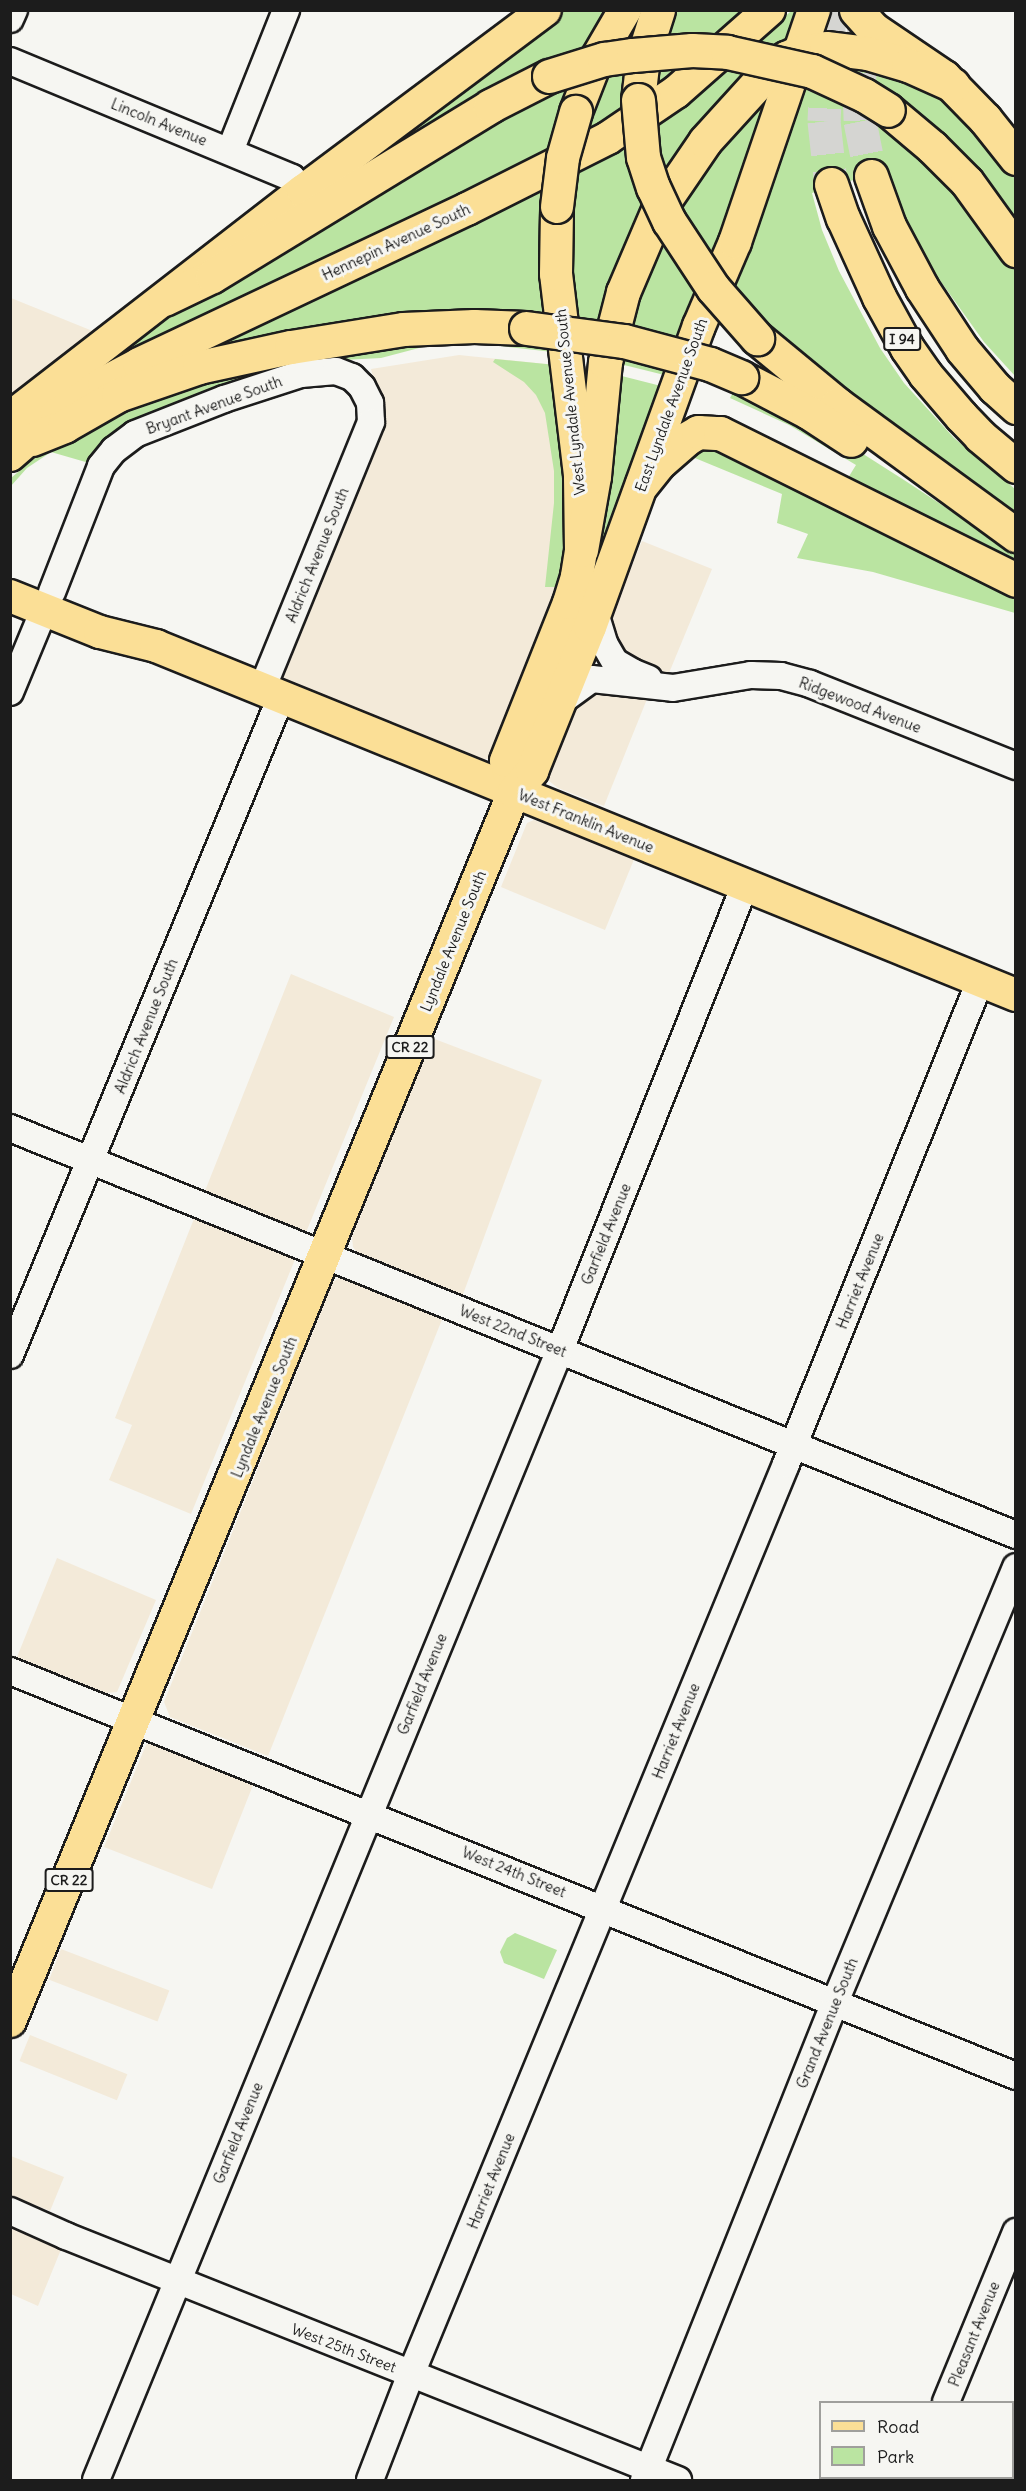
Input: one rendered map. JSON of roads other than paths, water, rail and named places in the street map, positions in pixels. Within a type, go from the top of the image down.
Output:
[{"type":"highway","points":[[658,10],[643,57],[638,100],[643,157],[661,204],[702,274],[757,338],[854,417],[1016,535]]},
{"type":"highway","points":[[856,10],[873,29],[923,60],[952,85],[985,119],[1016,158]]},
{"type":"highway","points":[[580,550],[594,476],[607,354],[623,292],[638,253],[666,197],[705,141],[766,74],[786,58],[799,52],[826,48],[867,53],[908,64],[952,85]]},
{"type":"highway","points":[[164,299],[212,276],[490,106],[549,76],[604,59],[692,50],[727,52],[812,71],[840,83],[888,110],[932,147],[968,182],[1016,250]]},
{"type":"highway","name":"I 94","points":[[871,176],[889,226],[922,288],[962,349],[994,387],[1016,407]]},
{"type":"highway","name":"I 94","points":[[831,184],[843,218],[879,297],[907,348],[925,374],[961,416],[980,436],[1016,466]]},
{"type":"highway","points":[[18,437],[64,426],[118,395],[211,364],[291,347],[403,329],[474,326],[526,328],[624,341],[701,362],[741,376],[808,412],[1016,544]]},
{"type":"highway","points":[[642,484],[660,462],[686,439],[703,432],[720,433],[1016,580]]},
{"type":"main road","points":[[18,437],[164,299],[303,191],[544,10]]},
{"type":"main road","name":"West Lyndale Avenue South","points":[[514,792],[506,760],[569,603],[577,576],[580,550],[580,475],[556,274],[557,207],[563,158],[576,112],[597,58],[625,10]]},
{"type":"main road","name":"Hennepin Avenue South","points":[[18,437],[104,383],[139,364],[579,155],[622,130],[676,92],[769,10]]},
{"type":"main road","name":"East Lyndale Avenue South","points":[[514,792],[532,771],[595,613],[699,326],[735,242],[814,10]]},
{"type":"main road","name":"West Franklin Avenue","points":[[10,575],[100,632],[156,646],[1016,996]]},
{"type":"main road","name":"West Franklin Avenue","points":[[10,596],[48,601]]},
{"type":"main road","name":"Lyndale Avenue South","points":[[10,2021],[135,1722],[514,792]]},
{"type":"street","points":[[10,19],[14,10]]},
{"type":"street","points":[[230,152],[286,10]]},
{"type":"street","name":"Lincoln Avenue","points":[[10,61],[292,178],[303,191]]},
{"type":"street","name":"Bryant Avenue South","points":[[10,692],[101,466],[114,450],[135,434],[224,399],[318,370],[336,371],[352,377],[362,387],[370,403],[371,422]]},
{"type":"street","name":"Aldrich Avenue South","points":[[10,1355],[92,1161],[272,693],[371,422]]},
{"type":"street","name":"Ridgewood Avenue","points":[[595,613],[609,653],[619,664],[632,672],[659,682],[700,684]]},
{"type":"street","name":"Ridgewood Avenue","points":[[560,702],[592,679],[666,688],[751,675],[780,676],[800,681],[1016,766]]},
{"type":"street","name":"Garfield Avenue","points":[[96,2481],[560,1350],[745,886]]},
{"type":"street","name":"Harriet Avenue","points":[[370,2481],[411,2374],[794,1446],[980,981]]},
{"type":"street","name":"West 22nd Street","points":[[10,1128],[1016,1535]]},
{"type":"street","name":"Grand Avenue South","points":[[646,2474],[835,2002],[1016,1567]]},
{"type":"street","name":"West 24th Street","points":[[10,1671],[1016,2076]]},
{"type":"street","name":"West 25th Street","points":[[10,2211],[411,2374],[646,2474],[678,2481]]},
{"type":"street","name":"Pleasant Avenue","points":[[947,2401],[1016,2232]]},
{"type":"tunnel","points":[[830,10],[824,121],[831,184]]},
{"type":"tunnel","points":[[864,23],[859,87],[860,121],[871,176]]}]
